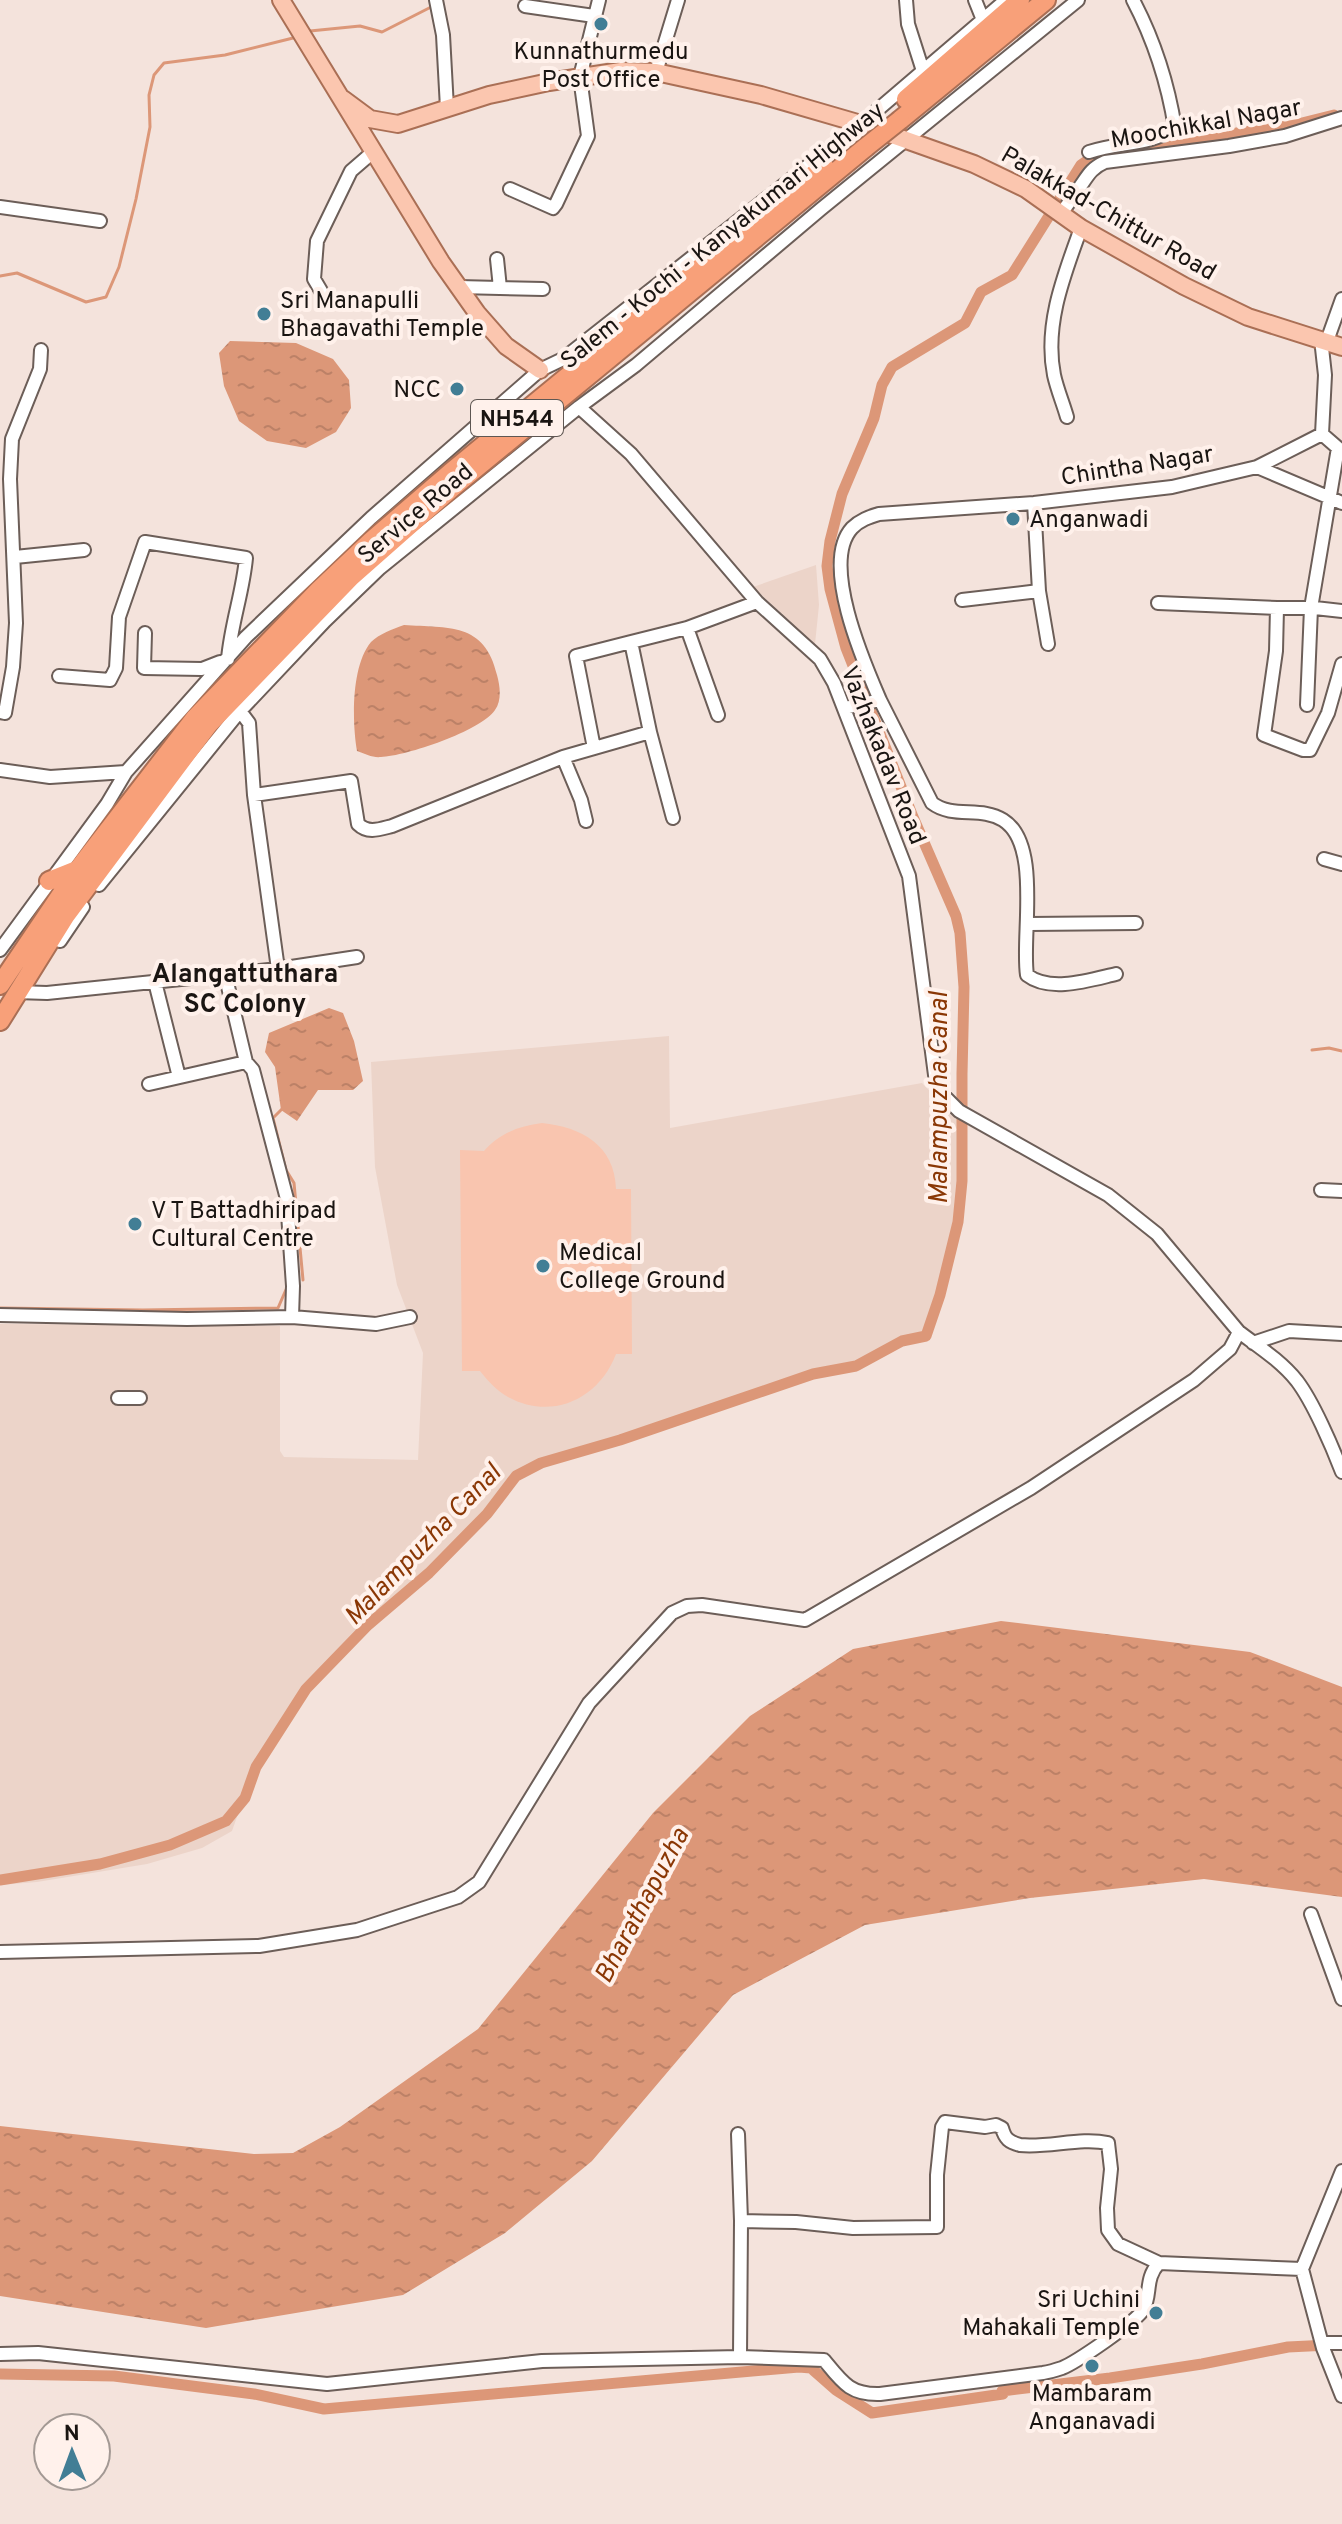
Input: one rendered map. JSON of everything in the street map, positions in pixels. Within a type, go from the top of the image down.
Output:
[{"type":"highway","name":"Salem - Kochi - Kanyakumari Highway","points":[[895,117],[1020,0]]},
{"type":"highway","name":"Salem - Kochi - Kanyakumari Highway","points":[[0,1021],[8,989],[79,869],[195,718],[319,590],[371,541],[608,342],[862,137],[895,117],[1046,0]]},
{"type":"highway","name":"Salem - Kochi - Kanyakumari Highway","points":[[8,989],[30,971],[66,915],[208,725],[351,577],[862,137]]},
{"type":"highway","points":[[49,881],[79,869]]},
{"type":"main road","name":"Palakkad-Chittur Road","points":[[281,0],[459,287],[506,346],[540,370]]},
{"type":"main road","name":"Palakkad-Chittur Road","points":[[343,99],[370,119],[398,124],[489,95],[621,71],[656,72],[761,95],[862,137],[908,140],[974,164],[1026,189],[1081,228],[1172,280],[1235,311],[1330,342]]},
{"type":"street","points":[[510,189],[553,208],[556,204],[588,136],[580,77],[599,0]]},
{"type":"street","points":[[656,72],[678,0]]},
{"type":"street","points":[[906,0],[908,24],[923,71]]},
{"type":"street","points":[[975,0],[983,20]]},
{"type":"street","name":"Service Road","points":[[0,950],[107,804],[126,772],[246,637],[371,518],[540,370],[563,359],[862,137],[923,71],[1006,0]]},
{"type":"street","name":"Service Road","points":[[30,971],[52,953],[102,881],[240,711],[380,568],[579,407],[636,365],[821,209],[1078,0]]},
{"type":"street","points":[[1133,0],[1167,86],[1180,152]]},
{"type":"street","points":[[437,6],[443,35],[447,108]]},
{"type":"street","points":[[525,6],[594,16]]},
{"type":"street","name":"Moochikkal Nagar","points":[[1060,214],[1079,190],[1086,175],[1094,166],[1105,162],[1285,136],[1339,119]]},
{"type":"street","points":[[1089,152],[1108,145],[1142,143],[1175,128]]},
{"type":"street","points":[[327,301],[320,294],[314,279],[317,241],[351,171],[373,152]]},
{"type":"street","points":[[0,207],[100,221]]},
{"type":"street","points":[[1067,417],[1054,374],[1051,340],[1059,290],[1081,228]]},
{"type":"street","points":[[497,259],[500,288]]},
{"type":"street","points":[[459,287],[543,289]]},
{"type":"street","points":[[1307,705],[1311,608],[1338,448],[1322,434],[1325,375],[1342,299]]},
{"type":"street","points":[[0,712],[5,713],[16,623],[10,479],[12,439],[40,369],[41,350]]},
{"type":"street","name":"Vazhakadav Road","points":[[579,407],[631,454],[757,602],[820,659],[845,708],[909,876],[935,1075],[944,1096],[959,1111],[1108,1195],[1157,1234],[1239,1332]]},
{"type":"street","name":"Chintha Nagar","points":[[1116,974],[1073,983],[1037,982],[1027,975],[1025,961],[1029,924],[1026,875],[1017,836],[1004,820],[982,813],[940,809],[932,803],[880,700],[849,625],[842,561],[844,544],[853,526],[879,514],[1034,503],[1172,487],[1257,467],[1322,434]]},
{"type":"street","points":[[1257,467],[1342,503]]},
{"type":"street","points":[[1034,503],[1039,591],[1048,644]]},
{"type":"street","points":[[59,676],[110,680],[116,668],[119,617],[145,542],[246,558],[228,659],[202,669],[116,668]]},
{"type":"street","points":[[15,557],[84,550]]},
{"type":"street","points":[[962,600],[1039,591]]},
{"type":"street","points":[[594,748],[576,656],[687,628],[757,602]]},
{"type":"street","points":[[1158,603],[1342,611]]},
{"type":"street","points":[[1277,608],[1276,651],[1264,735],[1310,750],[1328,713],[1342,664]]},
{"type":"street","points":[[687,628],[718,715]]},
{"type":"street","points":[[144,668],[145,633]]},
{"type":"street","points":[[631,642],[650,732],[673,818]]},
{"type":"street","points":[[845,708],[880,700]]},
{"type":"street","points":[[240,711],[249,723],[254,795],[278,969]]},
{"type":"street","points":[[254,795],[351,781],[358,824],[363,829],[374,830],[392,826],[563,757],[650,732]]},
{"type":"street","points":[[563,757],[586,821]]},
{"type":"street","points":[[0,770],[50,777],[126,772]]},
{"type":"street","points":[[101,840],[107,804]]},
{"type":"street","points":[[1324,859],[1342,864]]},
{"type":"street","points":[[1029,924],[1136,923]]},
{"type":"street","points":[[8,989],[47,993],[278,969],[357,957]]},
{"type":"street","points":[[225,974],[246,1062],[253,1070],[287,1199],[292,1317]]},
{"type":"street","points":[[155,982],[179,1077]]},
{"type":"street","points":[[149,1084],[246,1062]]},
{"type":"street","points":[[1321,1190],[1342,1191]]},
{"type":"street","points":[[0,1315],[187,1319],[292,1317],[376,1324],[410,1317]]},
{"type":"street","points":[[1253,1343],[1289,1331],[1342,1334]]},
{"type":"street","points":[[0,1952],[259,1946],[357,1930],[458,1897],[479,1882],[589,1703],[672,1613],[687,1606],[702,1605],[805,1620],[1031,1488],[1182,1388],[1230,1349],[1239,1332],[1272,1356],[1297,1382],[1332,1446],[1342,1472]]},
{"type":"street","points":[[118,1398],[140,1398]]},
{"type":"street","points":[[1311,1914],[1342,1999]]},
{"type":"street","points":[[741,2221],[796,2222],[853,2228],[937,2227],[937,2175],[942,2127],[945,2122],[985,2127],[996,2125],[1002,2128],[1010,2142],[1020,2145],[1094,2140],[1108,2143],[1111,2169],[1108,2230],[1118,2244],[1159,2263],[1302,2269]]},
{"type":"street","points":[[738,2134],[740,2357]]},
{"type":"street","points":[[1342,2171],[1302,2269],[1322,2343],[1342,2396]]},
{"type":"street","points":[[0,2354],[38,2353],[327,2384],[542,2361],[740,2357],[824,2360],[853,2391],[863,2395],[1043,2373],[1062,2368],[1132,2322],[1144,2309],[1148,2281],[1159,2263]]},
{"type":"street","points":[[1322,2343],[1342,2343]]},
{"type":"shaded area","points":[[816,565],[819,605],[815,644],[753,587]]},
{"type":"shaded area","points":[[669,1036],[670,1128],[922,1083],[960,1122],[961,1198],[927,1330],[921,1338],[904,1339],[853,1366],[783,1381],[622,1438],[541,1461],[514,1475],[488,1511],[437,1563],[366,1625],[306,1688],[255,1766],[232,1831],[202,1848],[147,1864],[0,1885],[0,1324],[280,1326],[280,1451],[284,1457],[418,1460],[423,1353],[397,1285],[375,1167],[371,1062]]},
{"type":"shaded area","points":[[542,1123],[570,1129],[593,1141],[610,1161],[616,1189],[631,1189],[632,1354],[616,1354],[608,1370],[586,1394],[557,1406],[541,1407],[508,1397],[480,1371],[462,1371],[460,1150],[484,1151],[510,1131]]},
{"type":"water","points":[[230,341],[296,343],[333,359],[349,380],[351,408],[336,432],[306,448],[267,441],[239,421],[224,386],[219,353]]},
{"type":"water","points":[[404,625],[462,631],[484,645],[499,684],[499,702],[487,718],[459,734],[393,756],[372,756],[357,751],[354,710],[356,679],[364,652],[371,642]]},
{"type":"water","points":[[329,1008],[343,1013],[354,1041],[363,1081],[353,1090],[318,1090],[297,1121],[281,1110],[275,1067],[265,1052],[269,1033]]},
{"type":"water","name":"Bharathapuzha","points":[[1001,1621],[1250,1652],[1342,1687],[1342,1897],[1204,1879],[1030,1898],[865,1925],[733,1995],[592,2161],[505,2233],[403,2295],[206,2328],[0,2296],[0,2126],[254,2154],[293,2153],[340,2127],[478,2029],[653,1813],[750,1716],[853,1649]]},
{"type":"waterway","points":[[310,31],[360,26],[382,32],[435,5]]},
{"type":"waterway","points":[[0,276],[17,273],[86,302],[106,297],[119,267],[136,199],[150,127],[149,95],[154,75],[164,63],[225,55],[293,38]]},
{"type":"waterway","name":"Malampuzha Canal","points":[[1134,148],[1298,124],[1334,115]]},
{"type":"waterway","name":"Malampuzha Canal","points":[[0,1880],[100,1864],[170,1845],[226,1821],[245,1798],[256,1767],[306,1689],[368,1625],[429,1573],[487,1514],[516,1476],[541,1463],[620,1440],[813,1374],[856,1366],[902,1341],[926,1336],[958,1222],[962,1181],[964,987],[960,933],[956,916],[846,648],[830,589],[827,566],[830,541],[842,494],[874,418],[882,385],[892,367],[965,323],[981,292],[1012,275],[1081,165],[1098,153],[1105,152]]},
{"type":"waterway","points":[[1312,1050],[1329,1048],[1342,1051]]},
{"type":"waterway","points":[[282,1109],[273,1118],[286,1170],[294,1183],[303,1280]]},
{"type":"waterway","points":[[0,1308],[278,1308],[288,1285]]},
{"type":"waterway","points":[[0,2374],[114,2376],[254,2394],[324,2409],[799,2367],[811,2368],[836,2390],[872,2413],[1003,2394],[1002,2391],[1202,2364],[1288,2347],[1329,2345]]},
{"type":"place","name":"Kunnathurmedu Post Office","points":[[601,24]]},
{"type":"place","name":"Sri Manapulli Bhagavathi Temple","points":[[264,314]]},
{"type":"place","name":"NCC","points":[[457,389]]},
{"type":"place","name":"Anganwadi","points":[[1013,519]]},
{"type":"place","name":"V T Battadhiripad Cultural Centre","points":[[135,1224]]},
{"type":"place","name":"Medical College Ground","points":[[543,1266]]},
{"type":"place","name":"Sri Uchini Mahakali Temple","points":[[1156,2313]]},
{"type":"place","name":"Mambaram Anganavadi","points":[[1092,2366]]},
{"type":"district","name":"Alangattuthara SC Colony","points":[[245,988]]}]
